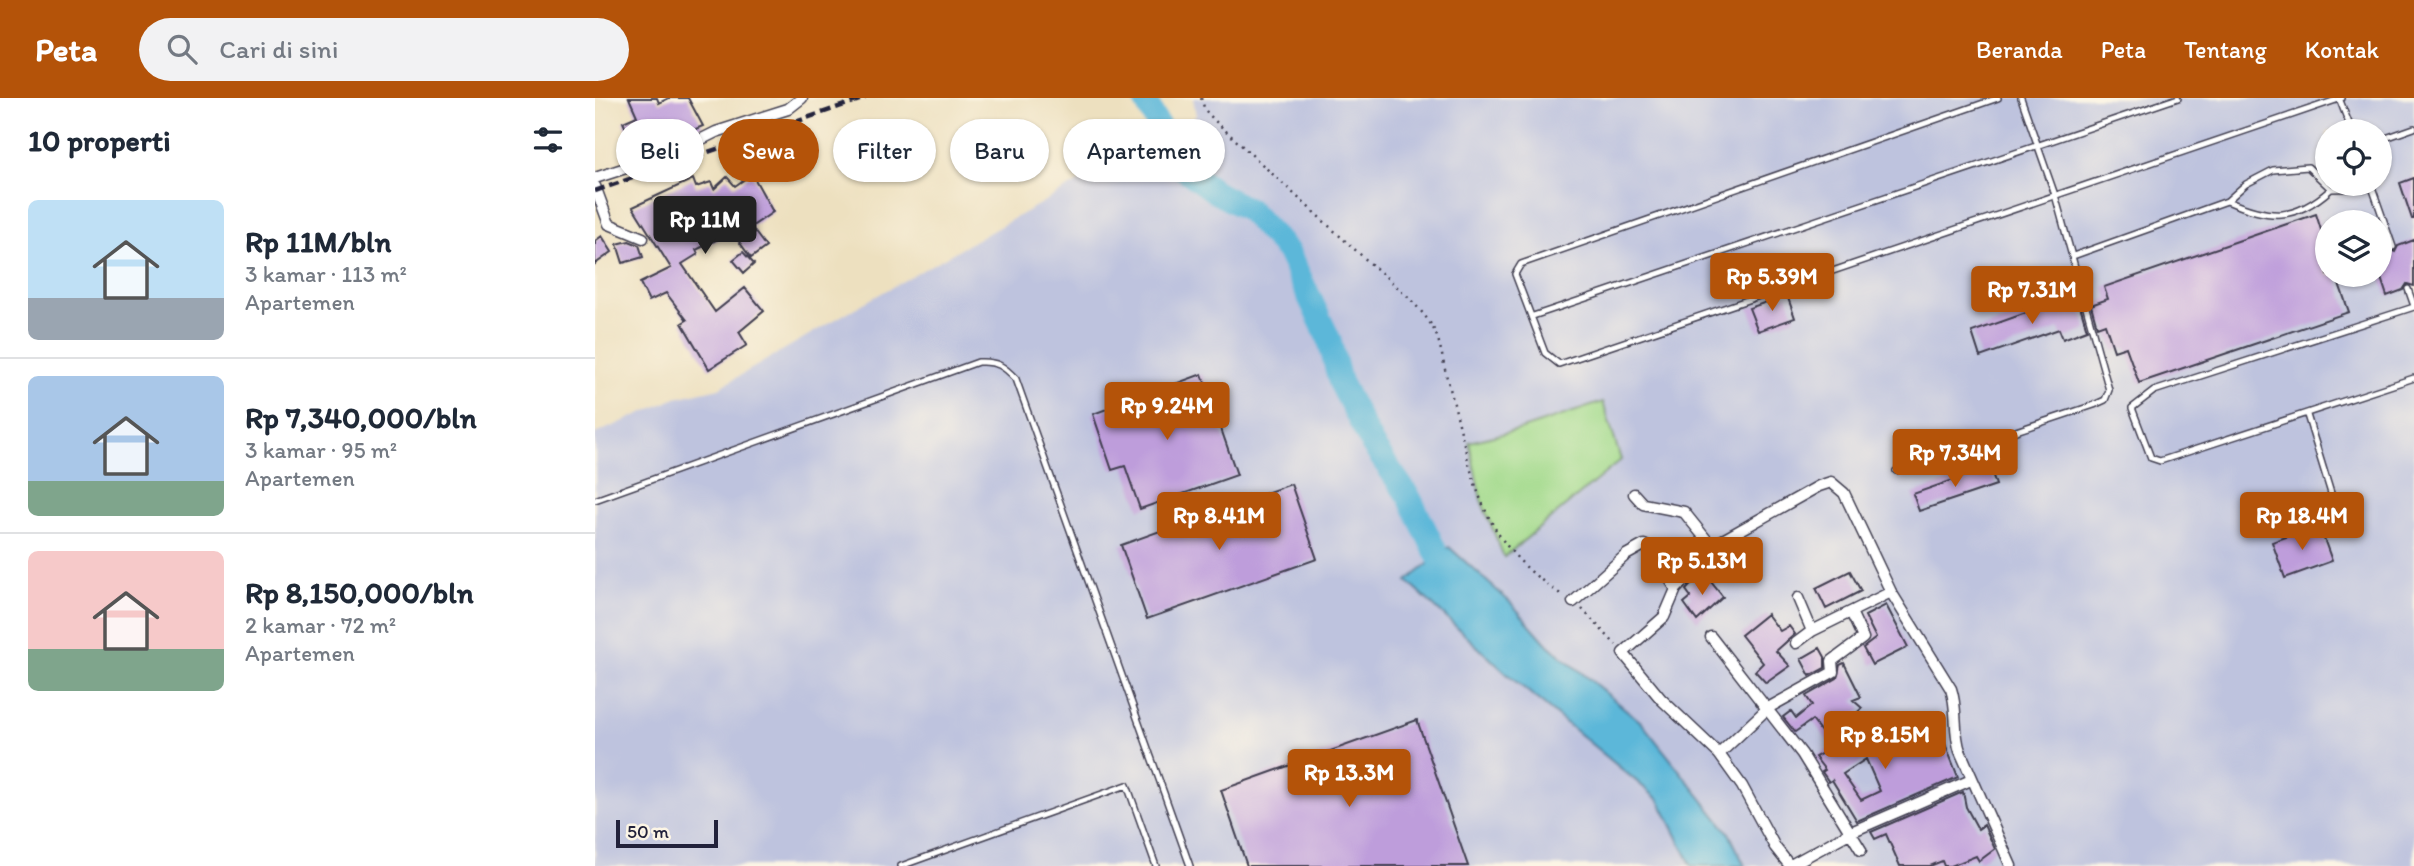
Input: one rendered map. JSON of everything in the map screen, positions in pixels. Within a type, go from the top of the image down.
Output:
[{"type":"street","points":[[595,178],[678,150],[716,132],[788,109],[802,98]]},
{"type":"street","points":[[595,186],[609,225],[642,238]]},
{"type":"street","points":[[1971,780],[1851,832],[1790,866],[1775,847],[1742,786],[1719,754],[1661,699],[1623,653],[1668,613],[1676,589],[1713,548],[1752,522],[1819,486],[1835,483],[1852,508],[1891,592],[1951,689],[1955,736],[1971,780],[2011,866]]},
{"type":"street","points":[[1634,494],[1649,506],[1684,512],[1713,548]]},
{"type":"street","points":[[1573,602],[1626,555],[1644,545],[1651,549],[1676,589]]},
{"type":"street","points":[[1796,643],[1812,631],[1891,592]]},
{"type":"street","points":[[1798,598],[1812,631]]},
{"type":"street","points":[[1719,754],[1768,708],[1833,673],[1832,661],[1861,642],[1862,633],[1851,612]]},
{"type":"street","points":[[1711,638],[1768,708],[1821,781],[1861,850]]},
{"type":"lane","points":[[1998,98],[1521,264],[1515,274],[1545,353],[1559,364],[2340,98],[2348,119]]},
{"type":"lane","points":[[1896,471],[2105,400],[2109,390],[2055,195],[2021,98]]},
{"type":"lane","points":[[1533,316],[2178,98]]},
{"type":"lane","points":[[2392,136],[2414,128]]},
{"type":"lane","points":[[2073,256],[2227,201],[2259,175],[2287,166],[2302,165],[2315,170]]},
{"type":"lane","points":[[2227,201],[2260,215],[2280,216],[2307,206],[2321,196]]},
{"type":"lane","points":[[2375,196],[2393,247]]},
{"type":"lane","points":[[2408,289],[2414,306],[2154,391],[2132,408],[2154,461],[2307,415],[2414,378]]},
{"type":"lane","points":[[595,500],[978,362],[992,361],[1005,366],[1016,379],[1190,866]]},
{"type":"lane","points":[[2307,415],[2337,513]]},
{"type":"lane","points":[[901,866],[1127,785],[1156,866]]},
{"type":"path","points":[[1201,98],[1214,120],[1385,278],[1431,325],[1458,415],[1469,471],[1484,511],[1522,565],[1573,602],[1623,653]]},
{"type":"shaded area","points":[[1193,98],[2414,98],[2414,866],[595,866],[595,434],[676,398],[719,388],[1079,182],[1225,182],[1225,119],[1191,119],[1196,116]]},
{"type":"green space","points":[[1603,402],[1621,460],[1504,557],[1481,500],[1469,442],[1522,429]]},
{"type":"water","points":[[1449,547],[1511,603],[1548,645],[1641,722],[1729,833],[1745,866],[1692,866],[1659,800],[1508,675],[1407,581]]},
{"type":"building","points":[[629,98],[657,98],[659,103],[669,98],[688,98],[699,119],[630,119],[637,116]]},
{"type":"building","points":[[2414,178],[2414,219],[2412,219],[2400,183]]},
{"type":"building","points":[[687,182],[694,182],[696,187],[711,182],[714,189],[722,182],[731,182],[735,186],[741,182],[756,182],[773,212],[751,227],[766,247],[751,258],[732,232],[696,250],[698,254],[682,264],[715,312],[745,288],[764,311],[739,332],[747,345],[709,369],[682,323],[687,320],[666,293],[649,301],[640,283],[671,268],[633,207]]},
{"type":"building","points":[[2315,214],[2315,287],[2340,287],[2349,312],[2139,383],[2126,347],[2114,351],[2105,324],[2097,327],[2091,305],[2108,299],[2104,287]]},
{"type":"building","points":[[602,236],[612,252],[595,264],[595,241]]},
{"type":"building","points":[[2414,240],[2414,286],[2407,284],[2403,290],[2387,296],[2384,287],[2392,287],[2392,251],[2395,252],[2398,246]]},
{"type":"building","points":[[629,241],[639,245],[643,257],[623,263],[617,244]]},
{"type":"building","points":[[743,252],[754,264],[744,273],[733,260]]},
{"type":"building","points":[[1787,295],[1795,318],[1758,331],[1749,308]]},
{"type":"building","points":[[2077,295],[2087,330],[2063,339],[2059,329],[1980,357],[1972,332]]},
{"type":"building","points":[[1202,374],[1237,475],[1140,509],[1125,466],[1112,470],[1093,414]]},
{"type":"building","points":[[1990,467],[1996,485],[1919,511],[1913,494]]},
{"type":"building","points":[[1291,484],[1317,559],[1147,619],[1121,545]]},
{"type":"building","points":[[2319,525],[2332,561],[2285,578],[2272,542]]},
{"type":"building","points":[[1850,571],[1861,591],[1826,609],[1816,588]]},
{"type":"building","points":[[1703,572],[1723,597],[1697,621],[1684,603],[1691,597],[1686,590]]},
{"type":"building","points":[[1886,605],[1908,647],[1872,665],[1863,648],[1876,638],[1865,616]]},
{"type":"building","points":[[1767,614],[1780,631],[1789,626],[1795,634],[1776,651],[1790,666],[1766,683],[1755,671],[1763,663],[1741,635]]},
{"type":"building","points":[[1820,648],[1825,657],[1825,668],[1810,676],[1801,659]]},
{"type":"building","points":[[1844,663],[1861,697],[1853,700],[1862,708],[1828,741],[1812,720],[1795,732],[1783,717],[1791,711],[1796,718],[1812,705],[1806,696],[1837,678],[1840,665]]},
{"type":"building","points":[[1417,720],[1468,866],[1247,866],[1221,790]]},
{"type":"building","points":[[1865,730],[1878,744],[1903,732],[1908,743],[1924,738],[1927,749],[1944,741],[1958,777],[1857,821],[1832,780],[1829,782],[1822,772],[1825,770],[1815,757]],"holes":[[[1866,759],[1880,791],[1861,800],[1843,774]]]},
{"type":"building","points":[[1963,792],[1966,807],[1978,829],[1984,825],[1995,849],[1979,861],[1976,856],[1951,866],[1944,866],[1942,861],[1930,866],[1900,866],[1886,834],[1875,839],[1871,832]]},
{"type":"waterway","points":[[1144,98],[1179,165],[1217,193],[1249,210],[1288,252],[1329,339],[1340,382],[1372,444],[1409,497],[1453,587]]},
{"type":"railway","points":[[595,191],[865,98]]}]
